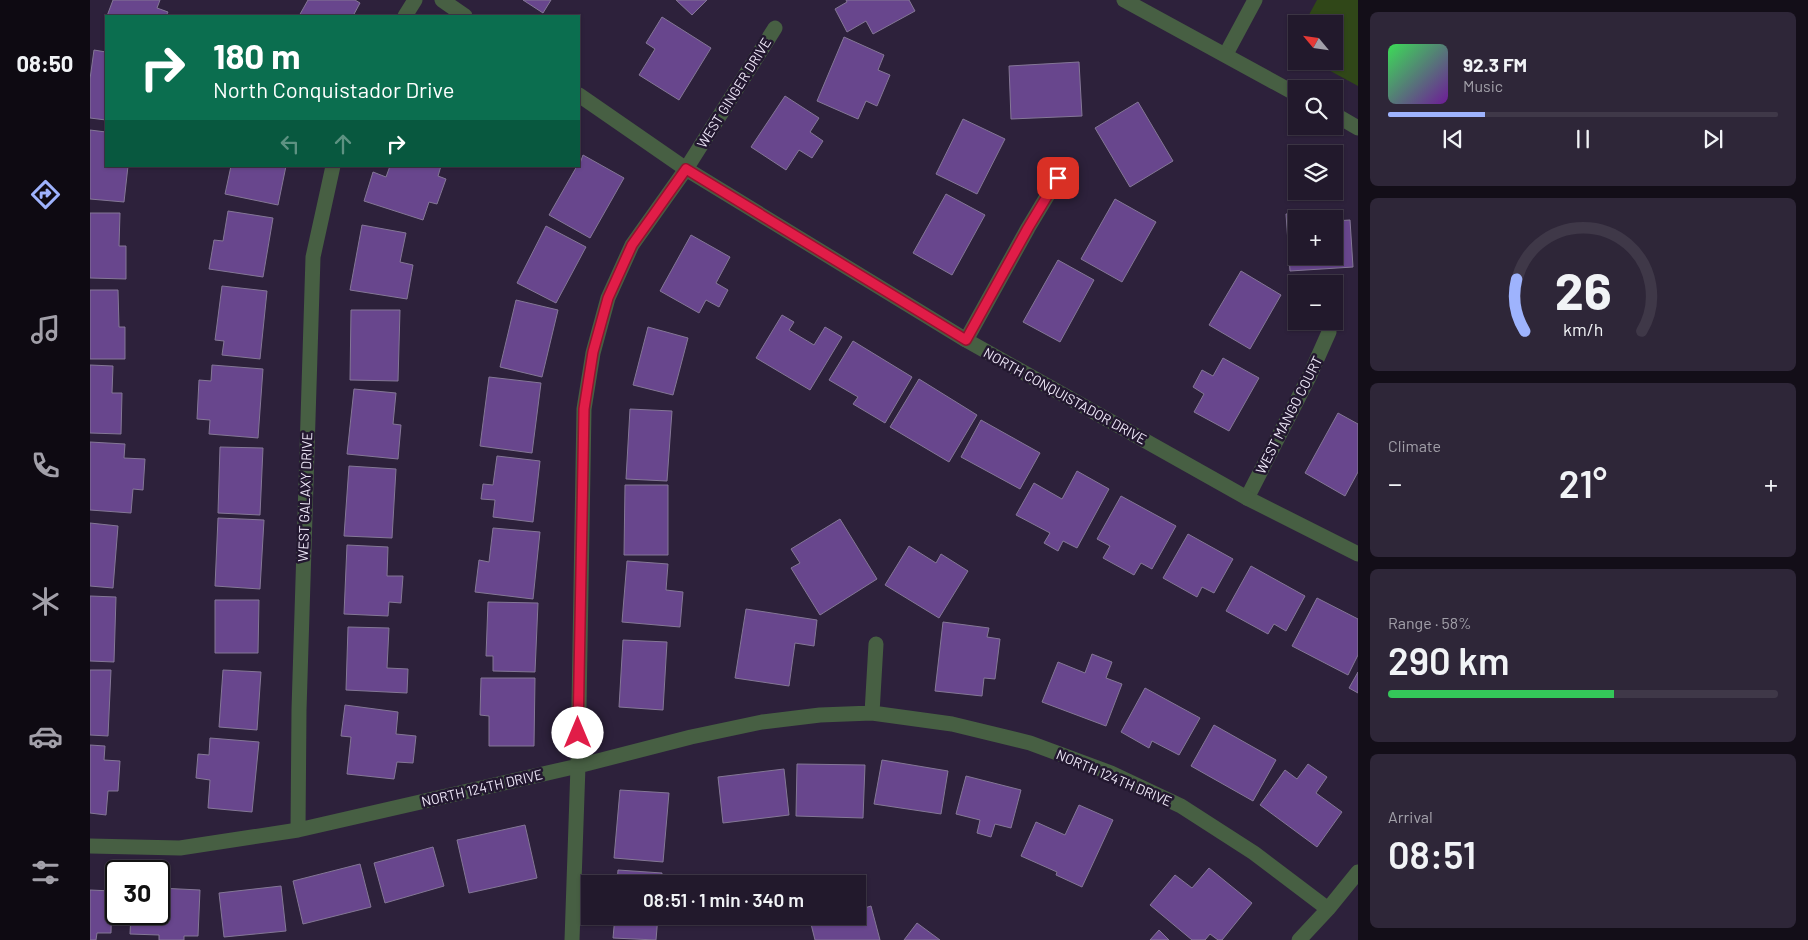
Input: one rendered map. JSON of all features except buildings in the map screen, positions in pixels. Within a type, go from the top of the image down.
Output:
[{"type":"street","points":[[406,15],[415,0]]},
{"type":"street","points":[[442,0],[464,15]]},
{"type":"street","points":[[1124,0],[1288,89]]},
{"type":"street","points":[[1226,54],[1255,0]]},
{"type":"street","name":"WEST GINGER DRIVE","points":[[572,940],[578,766],[584,409],[593,352],[608,298],[632,245],[686,169],[775,28]]},
{"type":"street","name":"NORTH CONQUISTADOR DRIVE","points":[[580,96],[686,169],[966,340],[1247,498],[1358,554]]},
{"type":"street","points":[[1343,119],[1358,128]]},
{"type":"street","name":"WEST GALAXY DRIVE","points":[[298,830],[299,700],[313,257],[332,167]]},
{"type":"street","points":[[966,340],[1058,178]]},
{"type":"street","name":"WEST MANGO COURT","points":[[1247,498],[1310,377],[1330,332]]},
{"type":"street","points":[[872,713],[876,644]]},
{"type":"street","name":"NORTH 124TH DRIVE","points":[[90,846],[180,848],[298,830],[762,722],[820,715],[872,713],[952,724],[1030,743],[1111,773],[1180,806],[1254,853],[1328,909]]},
{"type":"street","points":[[1299,940],[1328,909],[1358,872]]},
{"type":"green space","points":[[1317,0],[1358,0],[1358,86],[1329,70],[1343,70],[1343,15],[1309,15]]},
{"type":"route","points":[[578,733],[584,409],[593,352],[608,298],[632,245],[686,169],[966,340],[1058,178]]}]
